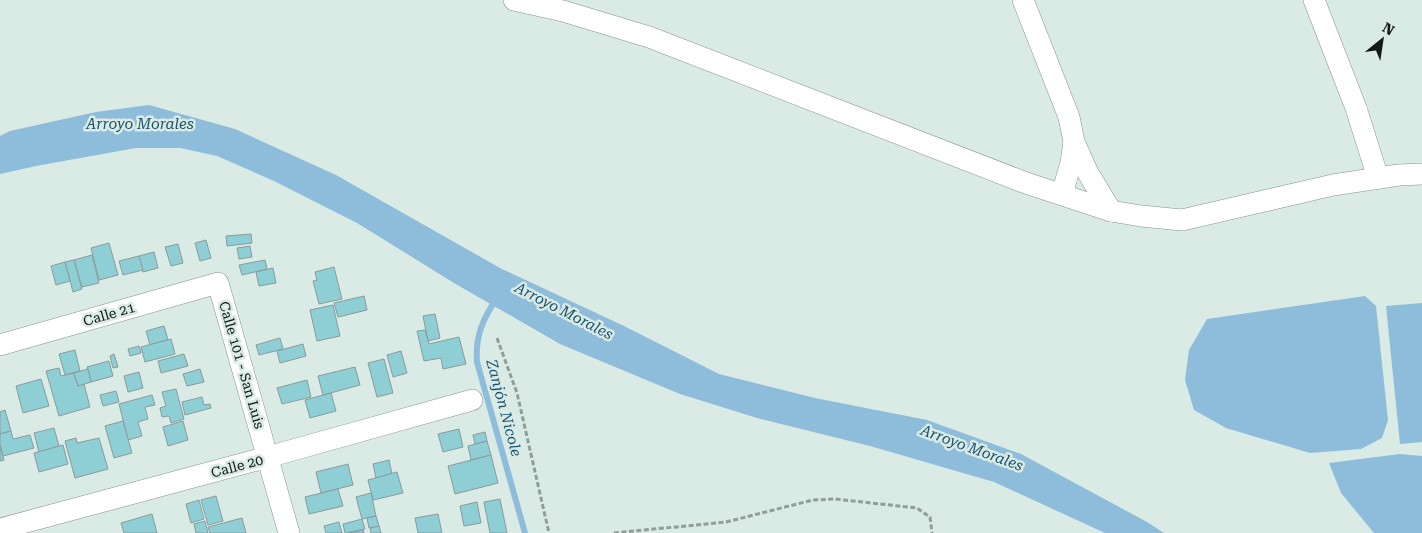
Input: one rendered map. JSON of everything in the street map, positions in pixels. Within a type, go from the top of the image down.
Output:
[{"type":"street","points":[[514,0],[563,11],[649,37],[1026,183],[1111,211],[1182,220],[1333,185],[1422,174]]},
{"type":"street","points":[[1022,0],[1069,117],[1074,142],[1088,173],[1111,211]]},
{"type":"street","points":[[1314,0],[1356,108],[1378,178]]},
{"type":"street","points":[[1062,194],[1071,163],[1074,142]]},
{"type":"street","name":"Calle 21","points":[[0,344],[218,283]]},
{"type":"street","name":"Calle 101 - San Luis","points":[[218,283],[289,533]]},
{"type":"street","name":"Calle 20","points":[[0,529],[472,400]]},
{"type":"path","points":[[497,338],[517,393],[549,533]]},
{"type":"path","points":[[614,533],[726,522],[814,500],[835,499],[917,508],[930,517],[932,533]]},
{"type":"water","name":"Arroyo Morales","points":[[149,105],[235,129],[336,175],[500,268],[624,326],[719,374],[815,398],[927,420],[1021,454],[1164,533],[1105,533],[994,482],[870,446],[757,418],[680,394],[560,344],[454,283],[357,223],[274,181],[217,156],[180,148],[136,148],[0,174],[0,136],[10,131],[96,112]]},
{"type":"water","points":[[1365,296],[1376,306],[1388,420],[1382,438],[1361,449],[1310,453],[1226,428],[1194,410],[1185,380],[1189,350],[1207,319]]},
{"type":"water","points":[[1422,303],[1422,442],[1400,444],[1386,306]]},
{"type":"water","points":[[1400,454],[1422,456],[1422,533],[1374,533],[1341,493],[1329,463]]},
{"type":"building","points":[[251,234],[252,243],[227,246],[226,236]]},
{"type":"building","points":[[206,240],[211,258],[200,261],[195,243]]},
{"type":"building","points":[[109,243],[118,275],[99,280],[91,248]]},
{"type":"building","points":[[178,244],[183,263],[171,266],[165,247]]},
{"type":"building","points":[[250,246],[252,257],[239,259],[237,248]]},
{"type":"building","points":[[154,252],[158,268],[143,272],[139,256]]},
{"type":"building","points":[[92,255],[99,283],[82,287],[74,260]]},
{"type":"building","points":[[139,256],[143,270],[123,275],[119,261]]},
{"type":"building","points":[[74,260],[82,289],[73,292],[65,262]]},
{"type":"building","points":[[265,260],[267,269],[242,275],[239,265]]},
{"type":"building","points":[[65,262],[70,281],[56,285],[51,266]]},
{"type":"building","points":[[334,267],[342,299],[319,304],[313,281],[317,280],[315,272]]},
{"type":"building","points":[[273,268],[276,283],[259,286],[256,272]]},
{"type":"building","points":[[364,296],[367,310],[338,317],[334,303]]},
{"type":"building","points":[[333,305],[340,336],[317,341],[310,310]]},
{"type":"building","points":[[435,314],[440,338],[428,341],[423,316]]},
{"type":"building","points":[[164,326],[168,340],[150,345],[146,331]]},
{"type":"building","points":[[425,330],[429,344],[459,337],[466,364],[443,369],[441,358],[424,361],[417,331]]},
{"type":"building","points":[[280,338],[283,349],[259,355],[256,345]]},
{"type":"building","points":[[171,339],[175,354],[145,362],[141,347]]},
{"type":"building","points":[[303,344],[306,356],[280,363],[277,351]]},
{"type":"building","points":[[139,346],[141,353],[130,356],[128,349]]},
{"type":"building","points":[[75,350],[80,371],[65,375],[59,354]]},
{"type":"building","points":[[401,351],[407,373],[393,377],[387,355]]},
{"type":"building","points":[[114,354],[118,367],[113,368],[110,356]]},
{"type":"building","points":[[184,354],[188,366],[161,373],[158,361]]},
{"type":"building","points":[[384,359],[393,393],[377,397],[368,363]]},
{"type":"building","points":[[109,361],[113,376],[91,382],[87,367]]},
{"type":"building","points":[[355,367],[360,385],[323,395],[318,376]]},
{"type":"building","points":[[59,368],[61,376],[74,373],[78,386],[84,384],[90,407],[59,416],[46,371]]},
{"type":"building","points":[[88,369],[91,382],[78,386],[74,373]]},
{"type":"building","points":[[200,369],[204,382],[187,386],[183,374]]},
{"type":"building","points":[[139,372],[143,388],[128,392],[124,376]]},
{"type":"building","points":[[41,379],[49,406],[23,413],[16,386]]},
{"type":"building","points":[[307,380],[311,397],[282,404],[277,388]]},
{"type":"building","points":[[176,389],[184,419],[171,423],[169,416],[162,417],[160,408],[166,406],[162,392]]},
{"type":"building","points":[[116,391],[119,402],[103,406],[100,395]]},
{"type":"building","points":[[331,393],[336,411],[310,418],[305,400]]},
{"type":"building","points":[[152,395],[155,405],[145,407],[148,419],[138,422],[142,436],[128,440],[119,404]]},
{"type":"building","points":[[202,397],[204,405],[210,404],[211,408],[185,415],[182,402]]},
{"type":"building","points":[[5,410],[11,431],[0,434],[0,412]]},
{"type":"building","points":[[123,421],[132,453],[114,458],[105,426]]},
{"type":"building","points":[[183,421],[188,440],[168,446],[163,427]]},
{"type":"building","points":[[54,428],[59,446],[39,452],[34,433]]},
{"type":"building","points":[[459,429],[463,447],[443,452],[438,434]]},
{"type":"building","points":[[11,431],[13,439],[30,435],[34,448],[3,456],[0,434]]},
{"type":"building","points":[[485,432],[487,441],[475,444],[473,435]]},
{"type":"building","points":[[76,438],[77,443],[99,438],[108,469],[75,478],[65,441]]},
{"type":"building","points":[[487,441],[491,455],[471,460],[468,446]]},
{"type":"building","points":[[63,445],[68,464],[39,472],[34,453]]},
{"type":"building","points":[[0,446],[4,460],[0,461]]},
{"type":"building","points":[[491,455],[498,483],[455,494],[448,466]]},
{"type":"building","points":[[389,460],[392,474],[376,478],[373,464]]},
{"type":"building","points":[[348,464],[353,485],[321,493],[316,472]]},
{"type":"building","points":[[397,472],[403,493],[373,500],[368,480]]},
{"type":"building","points":[[338,489],[343,506],[309,514],[305,497]]},
{"type":"building","points":[[371,493],[376,516],[362,519],[356,497]]},
{"type":"building","points":[[216,496],[223,521],[208,525],[201,500]]},
{"type":"building","points":[[500,499],[507,533],[490,533],[484,502]]},
{"type":"building","points":[[199,500],[204,519],[191,523],[186,504]]},
{"type":"building","points":[[477,502],[481,523],[464,526],[460,506]]},
{"type":"building","points":[[152,514],[157,533],[124,533],[121,523]]},
{"type":"building","points":[[438,514],[442,533],[418,533],[415,518]]},
{"type":"building","points":[[376,516],[379,526],[369,528],[367,518]]},
{"type":"building","points":[[242,518],[246,533],[210,533],[208,527]]},
{"type":"building","points":[[362,519],[365,529],[345,533],[343,524]]},
{"type":"building","points":[[205,521],[208,533],[196,533],[194,524]]},
{"type":"building","points":[[339,522],[342,533],[326,533],[324,526]]},
{"type":"building","points":[[379,526],[381,533],[371,533],[370,528]]},
{"type":"building","points":[[363,530],[364,533],[349,533]]},
{"type":"waterway","name":"Zanjón Nicole","points":[[497,298],[481,328],[477,344],[477,362],[525,533]]}]
